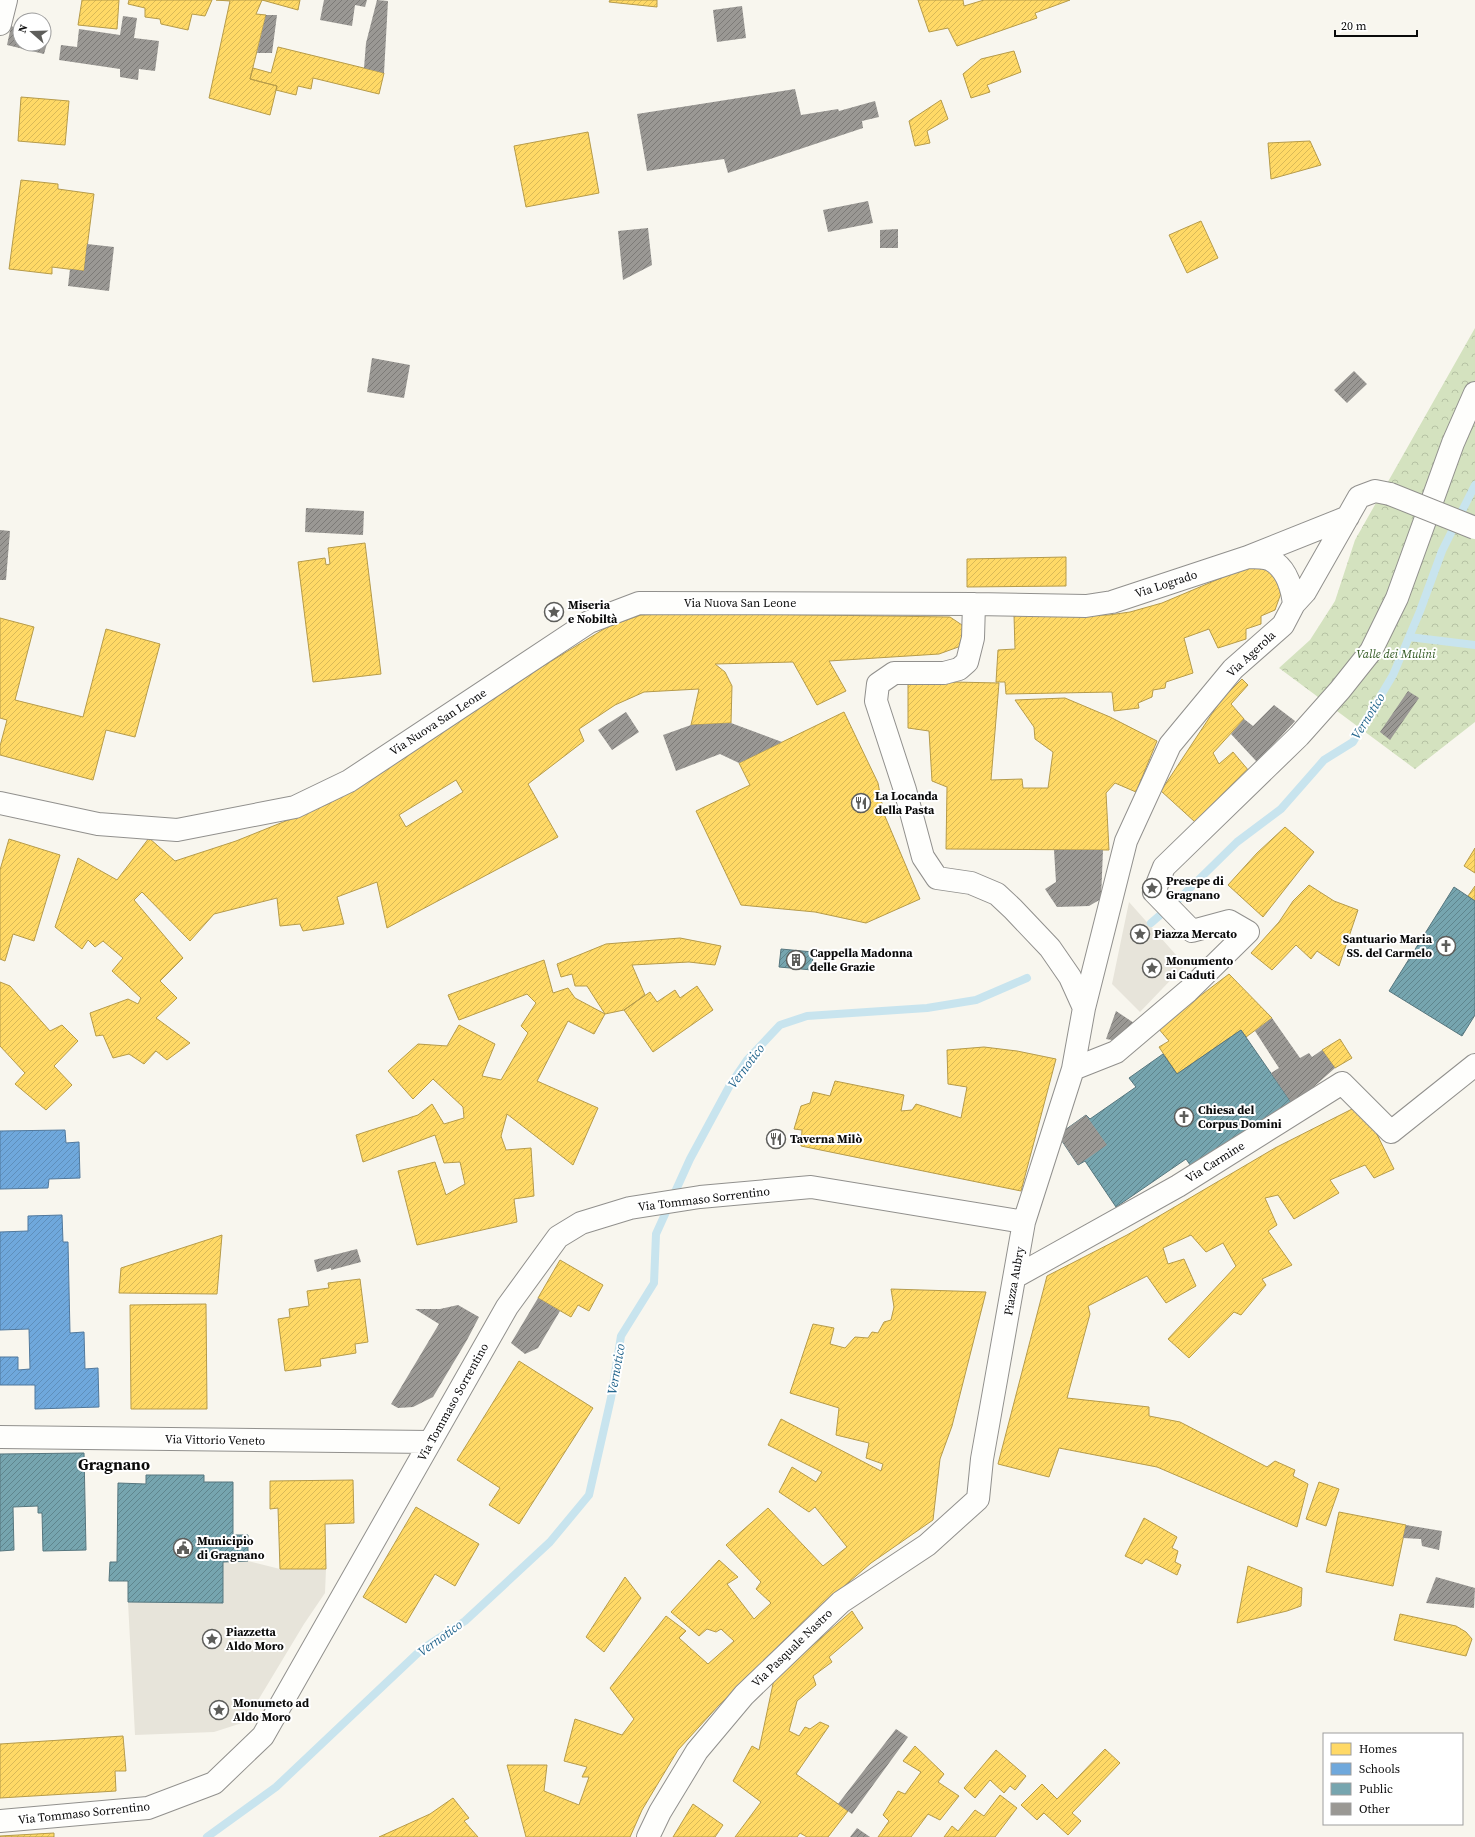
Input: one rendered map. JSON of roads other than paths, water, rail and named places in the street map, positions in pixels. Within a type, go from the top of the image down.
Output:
[{"type":"street","points":[[0,24],[6,0]]},
{"type":"street","points":[[1073,1070],[1116,1052],[1188,991],[1248,932],[1229,921],[1192,931],[1154,892],[1164,867],[1299,736],[1371,652],[1397,598],[1454,443],[1475,394]]},
{"type":"street","name":"Via Agerola","points":[[1084,1008],[1126,841],[1170,745],[1233,669],[1283,624],[1294,604],[1305,592],[1359,497],[1375,491],[1390,494],[1475,528]]},
{"type":"street","name":"Via Logrado","points":[[974,604],[1086,606],[1112,602],[1248,557],[1348,517]]},
{"type":"street","points":[[1248,557],[1270,559],[1286,575],[1292,589],[1294,604]]},
{"type":"street","name":"Via Nuova San Leone","points":[[0,803],[98,824],[177,830],[295,807],[349,781],[589,622],[639,603],[974,604]]},
{"type":"street","points":[[974,604],[973,638],[967,662],[959,669],[944,673],[894,673],[878,684],[876,701],[903,783],[923,857],[936,878],[971,883],[997,894],[1050,948],[1070,977],[1084,1008],[1073,1070]]},
{"type":"street","name":"Via Carmine","points":[[1015,1276],[1178,1186],[1342,1083],[1391,1132],[1475,1065]]},
{"type":"street","name":"Piazza Aubry","points":[[978,1499],[982,1460],[1024,1222],[1073,1070]]},
{"type":"street","name":"Via Tommaso Sorrentino","points":[[0,1821],[148,1808],[214,1783],[263,1736],[507,1307],[558,1237],[581,1223],[630,1208],[700,1197],[811,1186],[1024,1222]]},
{"type":"street","name":"Via Vittorio Veneto","points":[[0,1437],[430,1442]]},
{"type":"street","name":"Via Pasquale Nastro","points":[[648,1837],[660,1812],[697,1751],[744,1695],[841,1602],[927,1545],[978,1499]]},
{"type":"waterway","name":"Vernotico","points":[[1151,923],[1181,897],[1237,842],[1281,809],[1324,760],[1353,742],[1393,675],[1420,611],[1442,551],[1475,485]]},
{"type":"waterway","points":[[1409,637],[1475,645]]},
{"type":"waterway","name":"Vernotico","points":[[207,1837],[276,1787],[422,1649],[465,1621],[550,1542],[589,1495],[611,1398],[621,1336],[654,1283],[656,1234],[690,1159],[730,1085],[747,1060],[780,1025],[807,1016],[927,1008],[976,1000],[1027,978]]},
{"type":"place","name":"Miseria e Nobiltà","points":[[554,612]]},
{"type":"place","name":"La Locanda della Pasta","points":[[861,803]]},
{"type":"place","name":"Presepe di Gragnano","points":[[1152,888]]},
{"type":"place","name":"Piazza Mercato","points":[[1140,934]]},
{"type":"place","name":"Santuario Maria SS. del Carmelo","points":[[1446,946]]},
{"type":"place","name":"Cappella Madonna delle Grazie","points":[[796,960]]},
{"type":"place","name":"Monumento ai Caduti","points":[[1152,968]]},
{"type":"place","name":"Chiesa del Corpus Domini","points":[[1184,1117]]},
{"type":"place","name":"Taverna Milò","points":[[776,1139]]},
{"type":"place","name":"Municipio di Gragnano","points":[[183,1548]]},
{"type":"place","name":"Piazzetta Aldo Moro","points":[[212,1639]]},
{"type":"place","name":"Monumeto ad Aldo Moro","points":[[219,1710]]},
{"type":"district","name":"Gragnano","points":[[114,1464]]},
{"type":"park label","name":"Valle dei Mulini","points":[[1396,654]]}]
